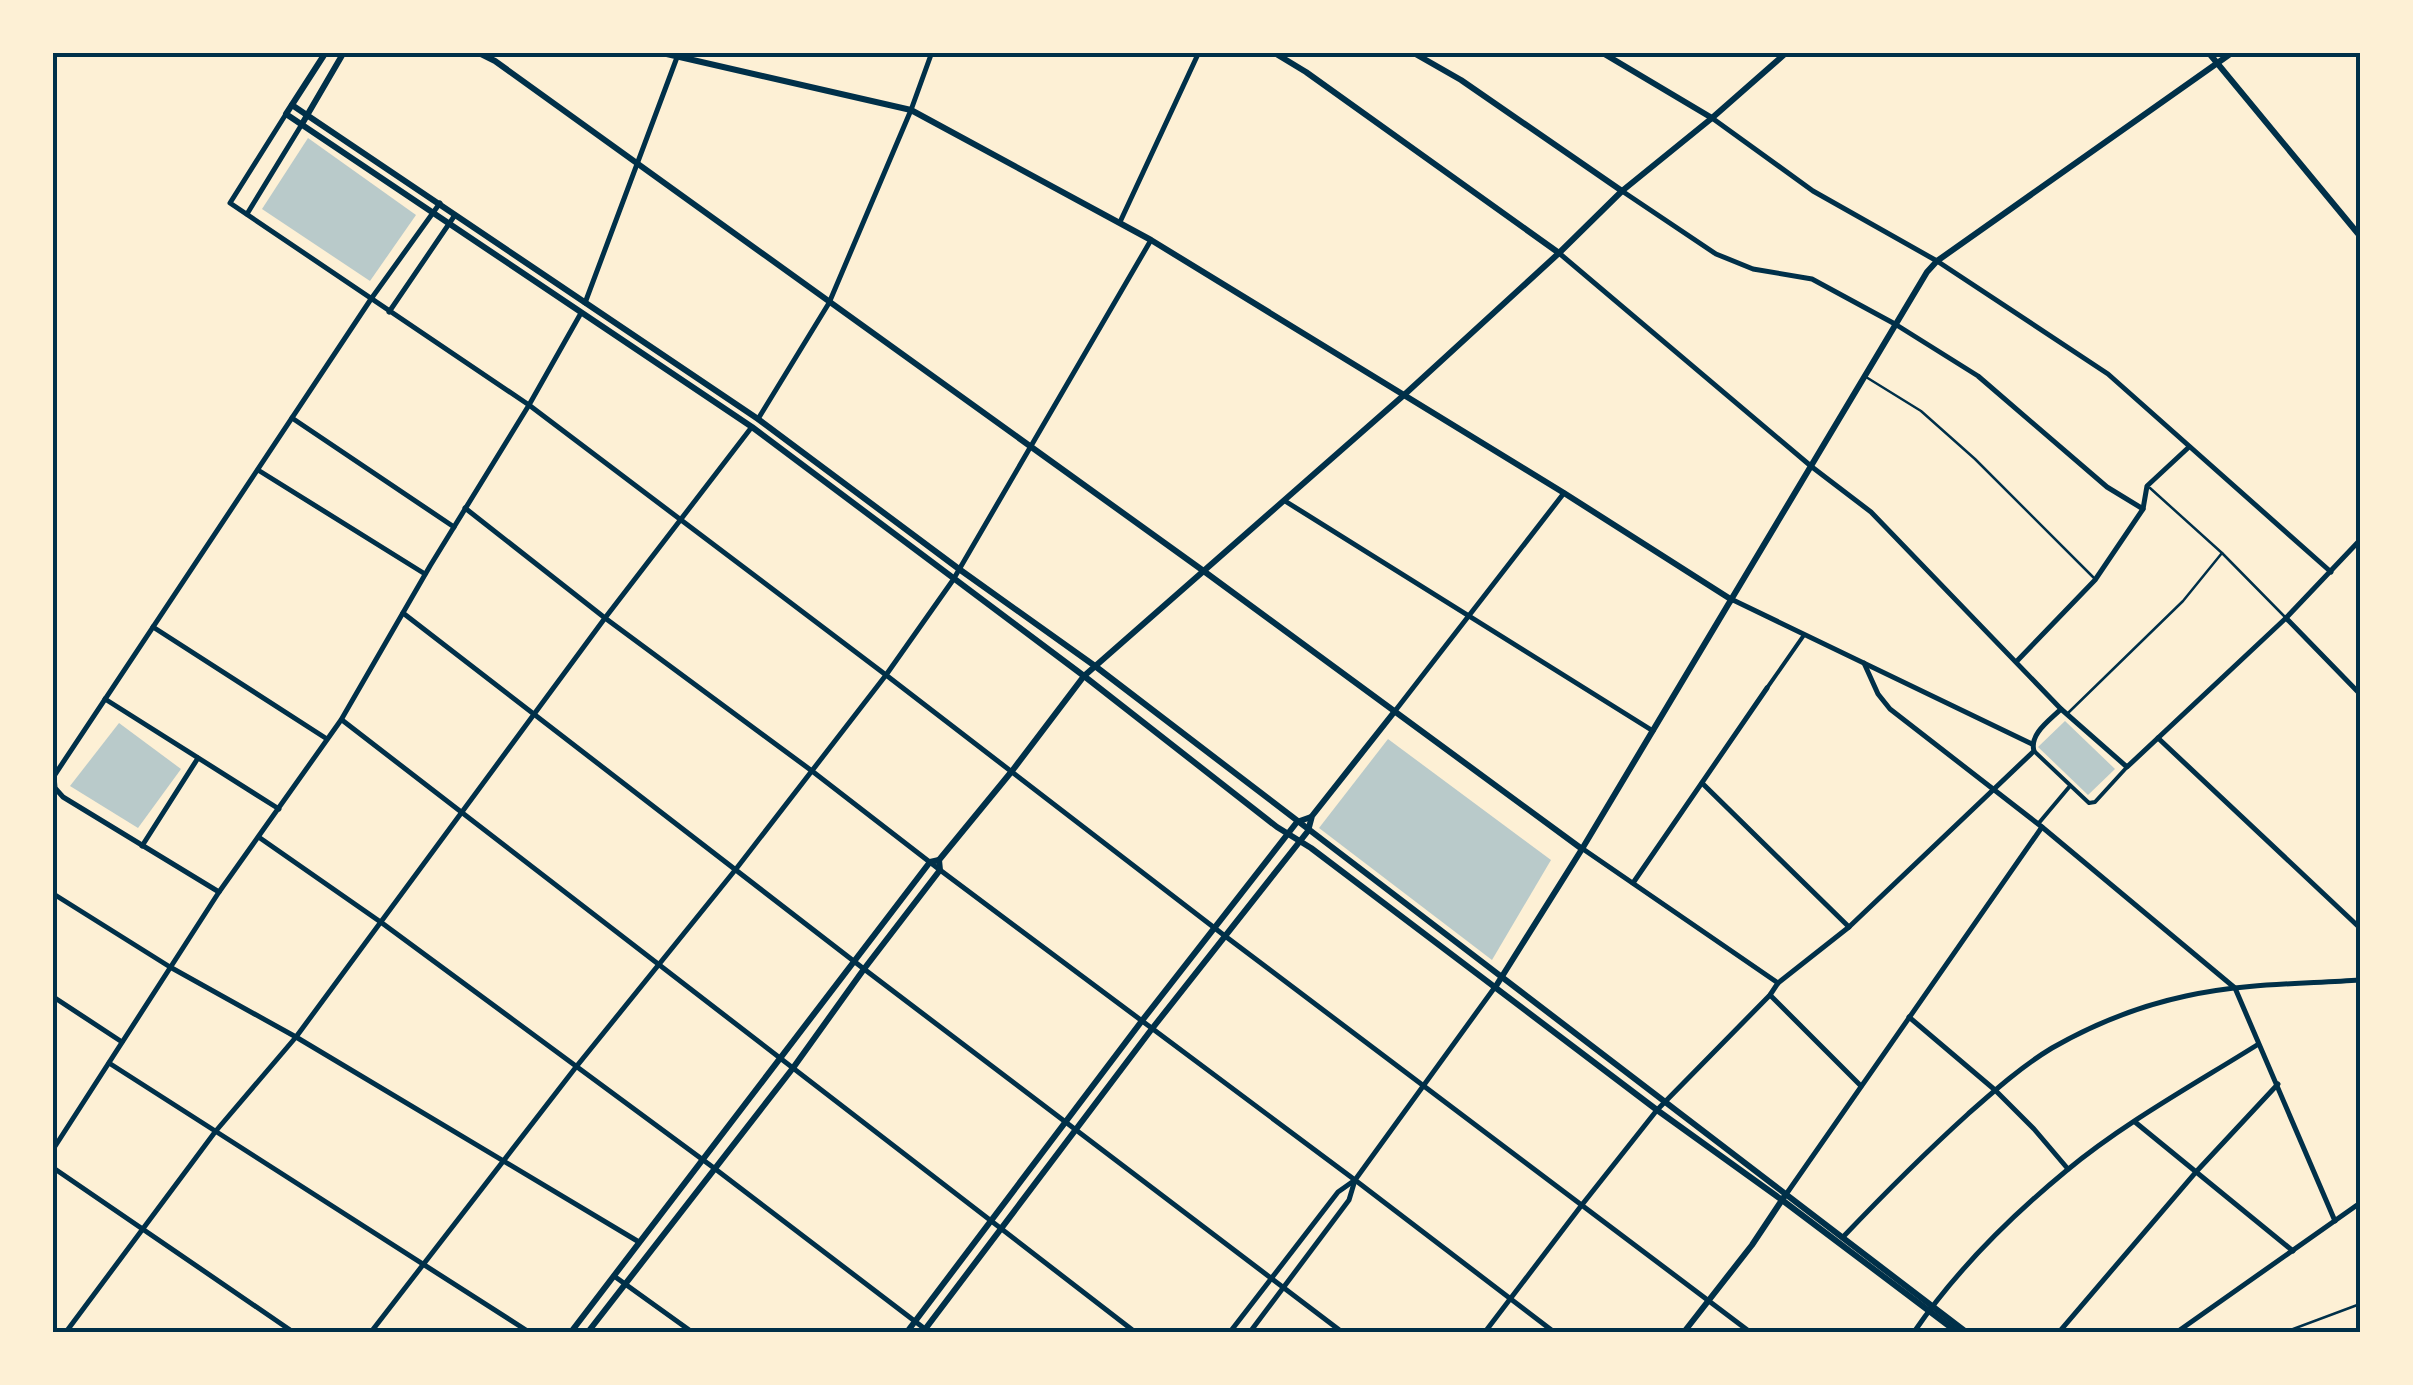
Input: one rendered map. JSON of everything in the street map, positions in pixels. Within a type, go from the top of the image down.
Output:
[{"type":"main road","points":[[326,52],[286,114],[752,427],[1288,834],[1664,1103],[1957,1332]]},
{"type":"main road","points":[[302,124],[344,52]]},
{"type":"main road","points":[[477,52],[1205,572],[1582,849]]},
{"type":"main road","points":[[658,52],[911,110],[1152,240],[1732,600]]},
{"type":"main road","points":[[1273,52],[1559,253]]},
{"type":"main road","points":[[1412,52],[1461,80],[1622,191]]},
{"type":"main road","points":[[1602,52],[1712,118]]},
{"type":"main road","points":[[571,1332],[930,862],[939,860],[1084,676],[1404,395],[1622,191],[1786,52]]},
{"type":"main road","points":[[2208,52],[2360,236]]},
{"type":"main road","points":[[1498,982],[1582,849],[1927,272],[1937,261],[2233,52]]},
{"type":"main road","points":[[292,104],[758,419],[1095,666],[1308,830],[1657,1110],[1784,1196]]},
{"type":"main road","points":[[926,1332],[1394,711]]},
{"type":"main road","points":[[907,1332],[1214,927],[1297,822],[1312,816]]},
{"type":"main road","points":[[588,1332],[793,1068],[940,870],[939,860]]},
{"type":"main road","points":[[1684,1332],[1752,1245],[1784,1196]]},
{"type":"main road","points":[[1930,1309],[1966,1332]]},
{"type":"street","points":[[66,1332],[215,1132],[296,1037],[604,618],[758,419],[829,303],[932,52]]},
{"type":"street","points":[[1120,222],[1199,52]]},
{"type":"street","points":[[52,1150],[219,892],[341,720],[529,405],[582,312],[678,54]]},
{"type":"street","points":[[286,114],[230,203],[529,405],[1750,1332]]},
{"type":"street","points":[[1712,118],[1814,191],[1937,261],[2108,374],[2331,572]]},
{"type":"street","points":[[247,214],[302,124]]},
{"type":"street","points":[[1622,191],[1716,254],[1753,269],[1812,279],[1895,324],[1978,376],[2107,486],[2143,509]]},
{"type":"street","points":[[219,892],[63,797],[58,793],[54,776],[371,299],[440,203]]},
{"type":"street","points":[[389,312],[456,214]]},
{"type":"street","points":[[371,1332],[886,675],[953,580],[1152,240]]},
{"type":"street","points":[[1559,253],[1812,467],[1871,512],[2061,709],[2127,767]]},
{"type":"street","points":[[292,418],[454,527]]},
{"type":"street","points":[[2017,661],[2096,580],[2143,509],[2148,486],[2189,447]]},
{"type":"street","points":[[258,470],[425,574]]},
{"type":"street","points":[[1394,711],[1564,493]]},
{"type":"street","points":[[1285,500],[1653,731]]},
{"type":"street","points":[[465,508],[604,618],[812,770],[1554,1332]]},
{"type":"street","points":[[1732,600],[2033,748],[2089,803],[2286,618],[2360,540]]},
{"type":"street","points":[[403,613],[864,970],[1342,1332]]},
{"type":"street","points":[[2286,618],[2360,694]]},
{"type":"street","points":[[153,627],[328,739]]},
{"type":"street","points":[[1633,883],[1804,634]]},
{"type":"street","points":[[1864,663],[1890,710],[2040,826],[2235,988],[2335,1222]]},
{"type":"street","points":[[105,699],[279,809]]},
{"type":"street","points":[[1486,1332],[1657,1110],[1778,984],[1849,927],[1995,790],[2061,709]]},
{"type":"street","points":[[341,720],[1136,1332]]},
{"type":"street","points":[[2158,738],[2360,928]]},
{"type":"street","points":[[142,846],[198,758]]},
{"type":"street","points":[[1702,783],[1849,927]]},
{"type":"street","points":[[1784,1196],[2070,786]]},
{"type":"street","points":[[259,838],[382,923],[714,1168],[926,1332]]},
{"type":"street","points":[[1582,849],[1778,984]]},
{"type":"street","points":[[52,894],[639,1242]]},
{"type":"street","points":[[1839,1241],[1915,1162],[1995,1090],[2048,1050],[2091,1028],[2136,1009],[2188,995],[2360,980]]},
{"type":"street","points":[[1250,1332],[1349,1200],[1356,1180],[1498,982]]},
{"type":"street","points":[[1770,994],[1861,1086]]},
{"type":"street","points":[[52,996],[122,1042]]},
{"type":"street","points":[[1909,1017],[1995,1090],[2068,1169]]},
{"type":"street","points":[[1914,1332],[2009,1221],[2068,1169],[2258,1044]]},
{"type":"street","points":[[109,1063],[529,1332]]},
{"type":"street","points":[[2059,1332],[2194,1172],[2278,1084]]},
{"type":"street","points":[[2135,1122],[2293,1251]]},
{"type":"street","points":[[52,1166],[293,1332]]},
{"type":"street","points":[[1230,1332],[1338,1192],[1356,1180]]},
{"type":"street","points":[[2178,1332],[2360,1203]]},
{"type":"street","points":[[614,1276],[692,1332]]},
{"type":"lane","points":[[1864,376],[1921,411],[2096,580]]},
{"type":"lane","points":[[2148,486],[2286,618]]},
{"type":"lane","points":[[2067,714],[2183,600],[2222,553]]},
{"type":"lane","points":[[2286,1332],[2360,1304]]},
{"type":"shaded area","points":[[308,138],[416,215],[370,281],[262,209]]},
{"type":"shaded area","points":[[2065,721],[2115,769],[2088,795],[2038,747]]},
{"type":"shaded area","points":[[119,723],[181,769],[138,828],[70,786]]},
{"type":"shaded area","points":[[1388,739],[1551,860],[1492,960],[1319,828]]}]
